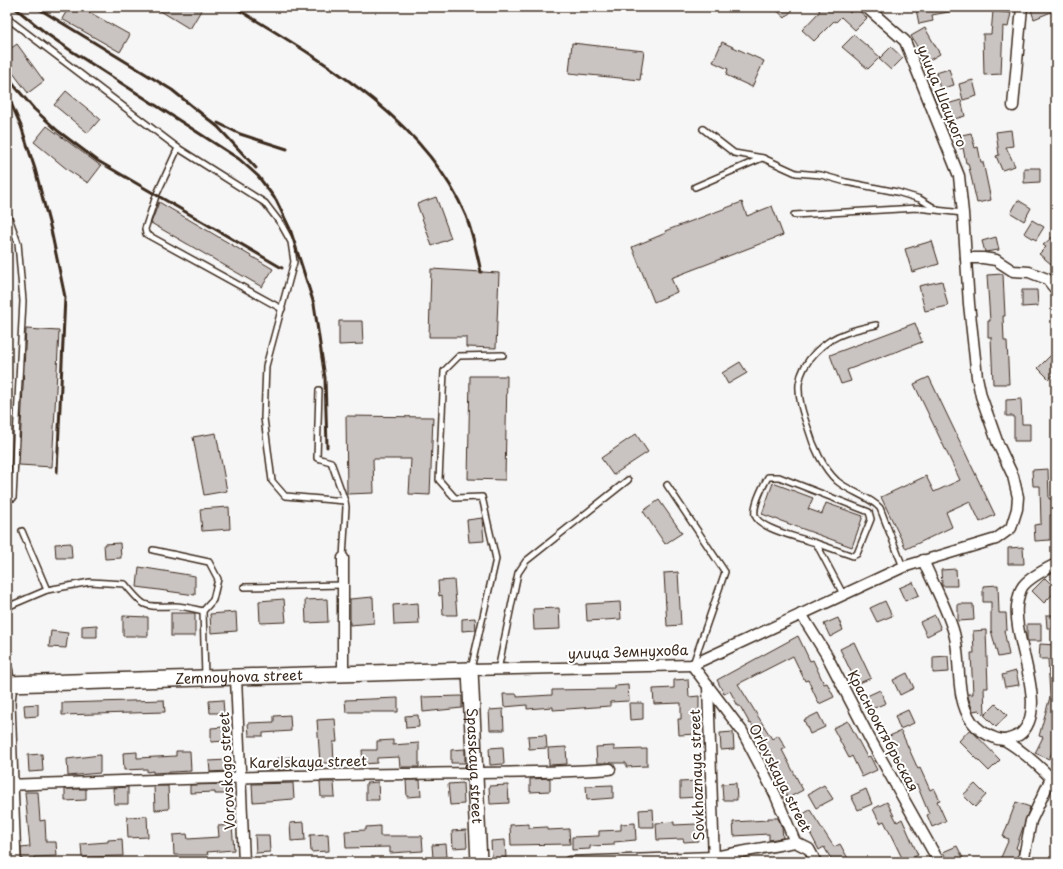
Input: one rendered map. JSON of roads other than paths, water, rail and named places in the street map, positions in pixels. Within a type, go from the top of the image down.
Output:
[{"type":"street","name":"улица Шацкого","points":[[866,7],[905,41],[958,176],[963,213],[977,377],[981,396],[998,444],[1013,476],[1018,497],[1017,509],[1011,528],[996,539],[959,551],[923,560]]},
{"type":"street","points":[[1013,106],[1022,7]]},
{"type":"street","points":[[966,258],[996,260],[1013,271],[1029,272],[1047,279],[1056,290]]},
{"type":"street","points":[[343,558],[344,675]]},
{"type":"street","points":[[923,560],[950,620],[959,661],[960,692],[966,712],[973,723],[983,731],[996,739],[1005,740],[1019,735],[1030,720],[1033,701],[1032,684],[1024,660],[1016,619],[1020,591],[1028,581],[1056,564]]},
{"type":"street","name":"улица Земнухова","points":[[470,670],[692,665],[843,594],[903,567],[923,560]]},
{"type":"street","name":"Краснооктябрьская","points":[[800,614],[826,654],[870,739],[939,862]]},
{"type":"street","name":"Orlovskaya street","points":[[692,665],[742,731],[775,794],[795,842],[809,849],[816,862]]},
{"type":"street","name":"Zemnoyhova street","points":[[8,679],[236,678],[470,670]]},
{"type":"street","name":"Spasskaya street","points":[[470,670],[476,772],[479,862]]},
{"type":"street","name":"Vorovskogo street","points":[[236,678],[244,862]]},
{"type":"street","points":[[8,679],[7,702],[9,784],[13,862]]},
{"type":"street","name":"Sovkhoznaya street","points":[[708,686],[714,859]]},
{"type":"street","points":[[1005,740],[1029,758],[1051,778],[1031,821],[1023,862]]},
{"type":"street","name":"Karelskaya street","points":[[9,784],[241,777],[476,772],[571,772],[610,769]]},
{"type":"street","points":[[569,862],[714,859],[795,842]]},
{"type":"lane","points":[[7,18],[178,148],[265,203],[281,224],[291,242],[294,262],[266,373],[264,418],[272,482],[285,496],[345,501]]},
{"type":"lane","points":[[703,129],[734,153],[763,158],[796,173],[821,175],[846,182],[897,192],[920,199],[936,209]]},
{"type":"lane","points":[[178,148],[156,196],[145,229],[146,234],[282,309]]},
{"type":"lane","points":[[694,187],[763,158]]},
{"type":"lane","points":[[794,215],[917,208],[963,213]]},
{"type":"lane","points":[[7,212],[18,243],[23,301],[13,498]]},
{"type":"lane","points":[[876,325],[846,333],[824,345],[807,362],[800,383],[801,409],[811,440],[826,467],[837,480],[855,493],[874,502],[880,508],[903,567]]},
{"type":"lane","points":[[470,670],[496,559],[482,497],[456,498],[440,480],[444,371],[459,356],[503,355]]},
{"type":"lane","points":[[319,390],[317,458],[331,462],[345,501],[346,507],[343,558]]},
{"type":"lane","points":[[816,543],[853,556],[859,551],[871,516],[865,509],[779,477],[768,477],[761,490],[755,514],[759,523],[816,543],[843,594]]},
{"type":"lane","points":[[498,670],[518,573],[526,561],[628,480]]},
{"type":"lane","points":[[667,484],[726,572],[692,665]]},
{"type":"lane","points":[[22,531],[47,590]]},
{"type":"lane","points":[[152,550],[210,562],[218,579],[213,600],[203,611],[206,678]]},
{"type":"lane","points":[[7,607],[47,590],[90,582],[125,584],[137,600],[151,607],[177,606],[203,611]]},
{"type":"lane","points":[[244,587],[343,585]]},
{"type":"railway","points":[[14,7],[47,34],[70,50],[239,159],[258,176],[276,200],[290,229],[314,304],[325,378],[327,447]]},
{"type":"railway","points":[[36,7],[172,90],[218,127],[256,168]]},
{"type":"railway","points":[[234,7],[301,48],[335,71],[367,95],[397,121],[424,149],[448,181],[466,216],[473,237],[481,272]]},
{"type":"railway","points":[[7,77],[34,109],[58,131],[98,161],[282,268]]},
{"type":"railway","points":[[7,94],[21,126],[35,169],[51,230],[65,297],[57,472]]},
{"type":"railway","points":[[218,123],[240,134],[287,149]]}]
